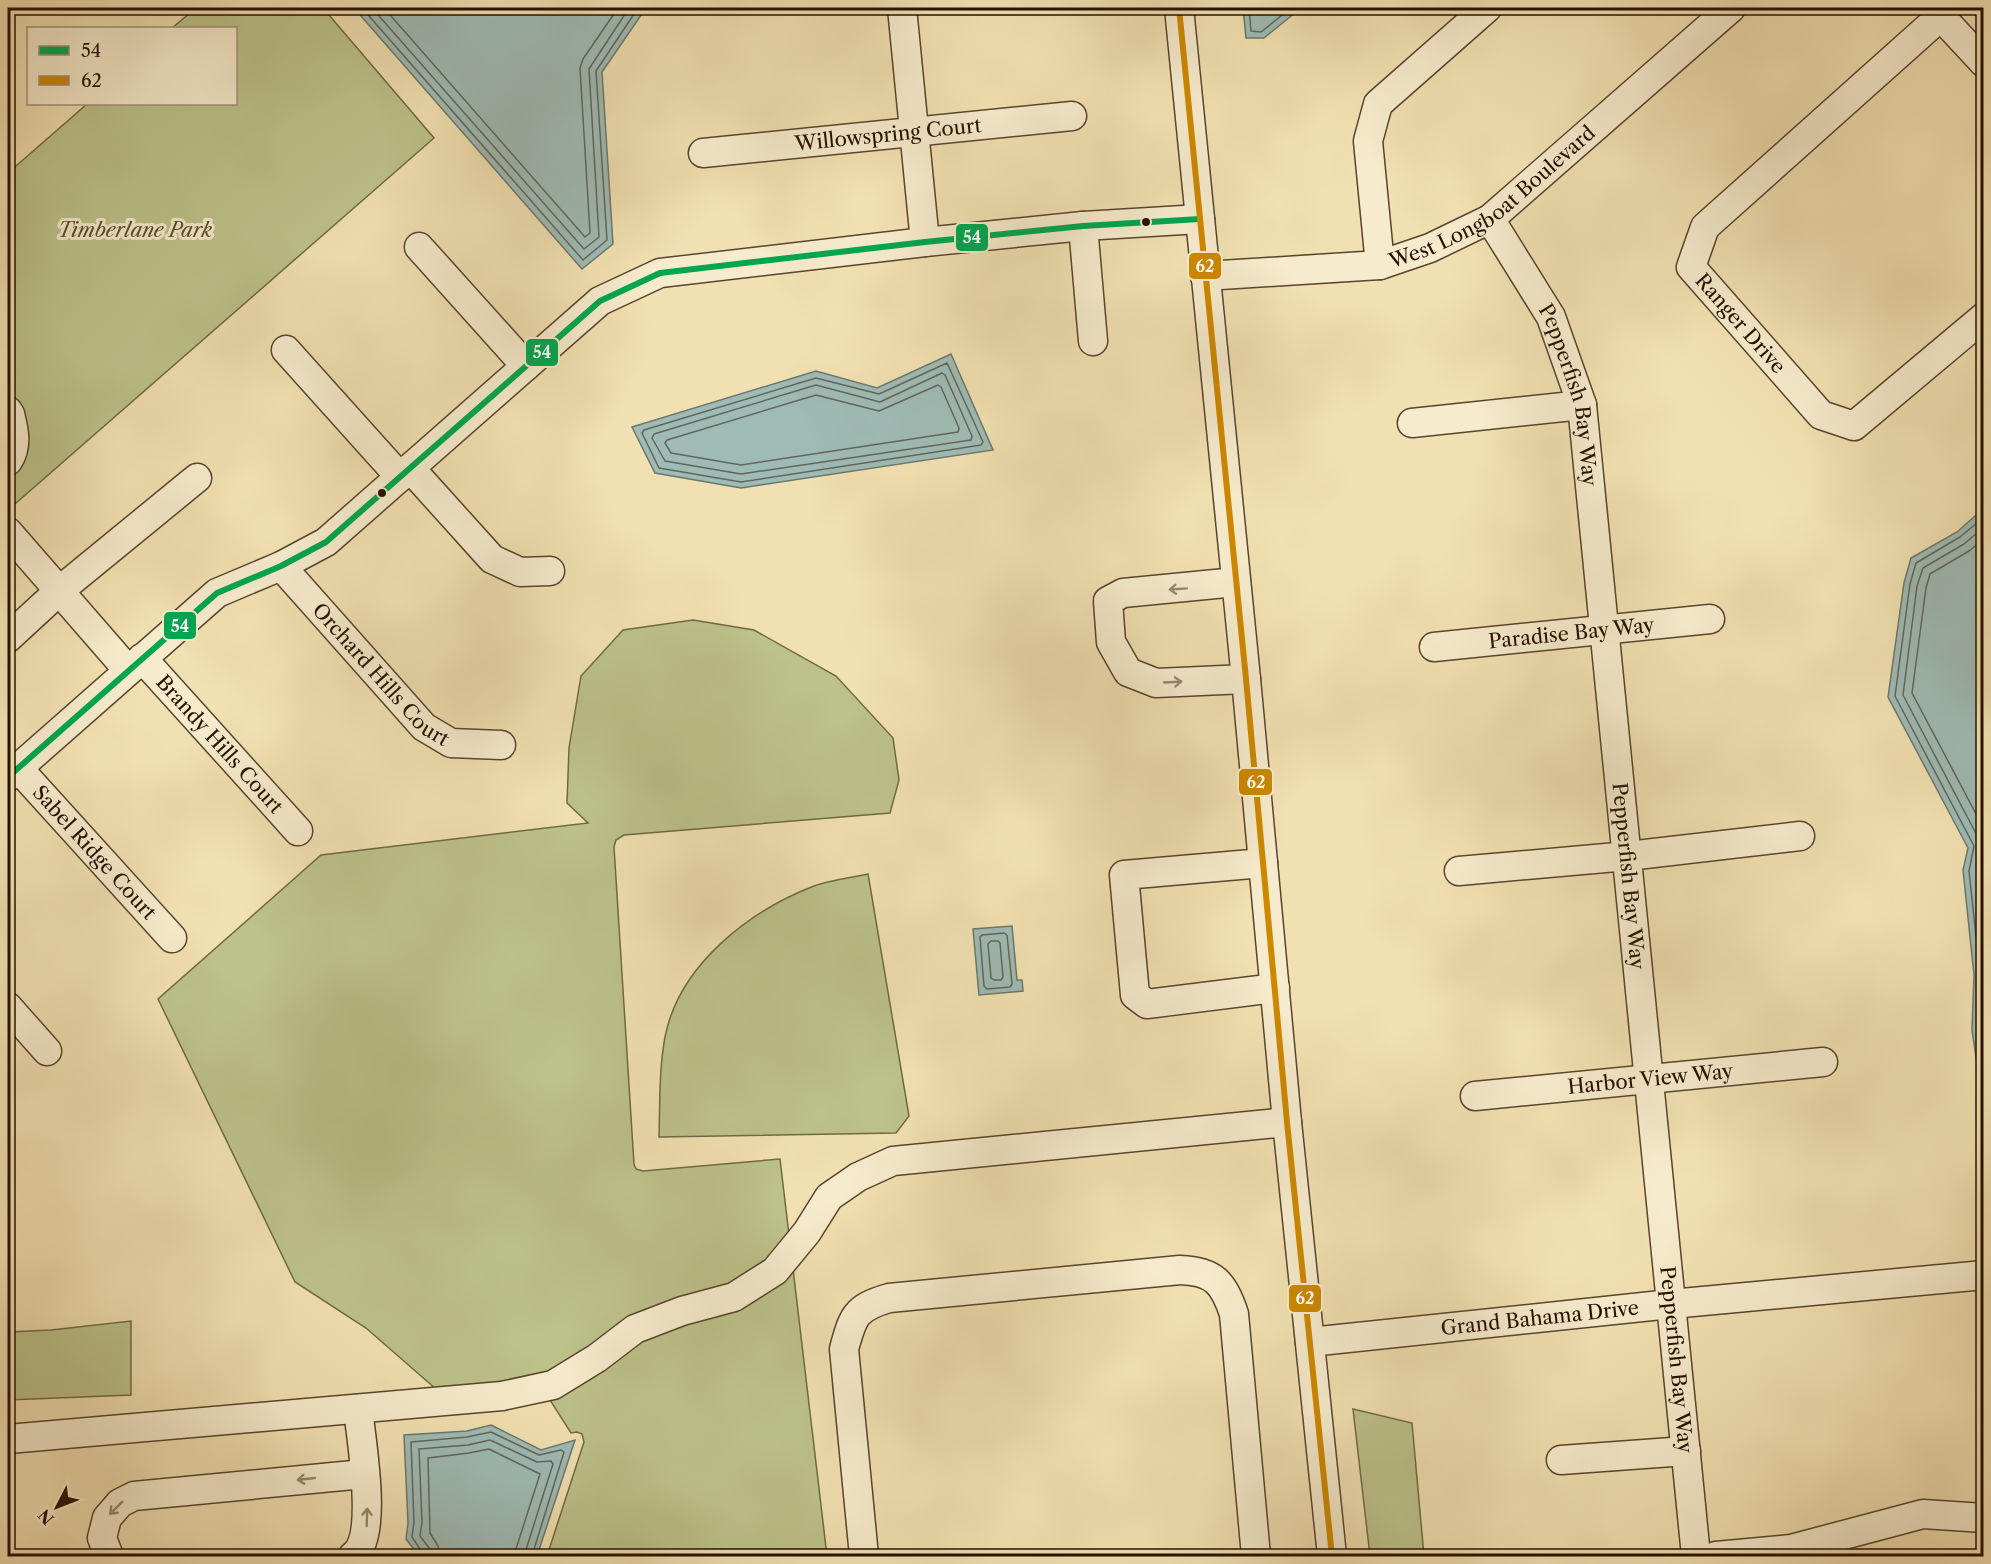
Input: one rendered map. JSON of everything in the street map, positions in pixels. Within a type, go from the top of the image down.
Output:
[{"type":"street","points":[[902,8],[926,242]]},
{"type":"street","points":[[1179,8],[1246,679],[1287,1122],[1332,1557]]},
{"type":"street","points":[[1380,265],[1368,141],[1378,104],[1487,8]]},
{"type":"street","name":"West Longboat Boulevard","points":[[1206,276],[1380,265],[1430,248],[1490,219],[1731,8]]},
{"type":"street","points":[[1937,12],[1983,63]]},
{"type":"street","name":"Ranger Drive","points":[[1937,12],[1705,226],[1691,267],[1821,415],[1854,426],[1983,317]]},
{"type":"street","name":"Willowspring Court","points":[[703,153],[1072,116]]},
{"type":"street","points":[[13,772],[217,593],[281,566],[326,542],[600,301],[660,273],[1083,226],[1200,219]]},
{"type":"street","name":"Pepperfish Bay Way","points":[[1490,219],[1551,317],[1582,405],[1696,1557]]},
{"type":"street","points":[[1083,226],[1094,341]]},
{"type":"street","points":[[419,247],[526,366]]},
{"type":"street","points":[[286,351],[492,559],[520,572],[550,571]]},
{"type":"street","points":[[1412,423],[1582,405]]},
{"type":"street","points":[[8,411],[15,436],[8,461]]},
{"type":"street","points":[[8,638],[59,591],[196,478]]},
{"type":"street","name":"Brandy Hills Court","points":[[8,532],[59,591],[135,664],[298,831]]},
{"type":"street","name":"Orchard Hills Court","points":[[281,566],[424,727],[451,743],[501,745]]},
{"type":"street","points":[[1236,582],[1124,593],[1108,602],[1111,642],[1128,672],[1156,683],[1246,679]]},
{"type":"street","name":"Paradise Bay Way","points":[[1434,647],[1710,619]]},
{"type":"street","name":"Sabel Ridge Court","points":[[13,772],[172,938]]},
{"type":"street","points":[[1459,871],[1628,856],[1800,836]]},
{"type":"street","points":[[1263,863],[1124,875],[1135,995],[1146,1004],[1275,988]]},
{"type":"street","points":[[8,1007],[47,1051]]},
{"type":"street","name":"Harbor View Way","points":[[1475,1096],[1823,1062]]},
{"type":"street","points":[[8,1439],[502,1396],[553,1385],[597,1358],[635,1329],[682,1311],[734,1297],[775,1271],[807,1232],[829,1197],[858,1177],[893,1161],[1287,1122]]},
{"type":"street","points":[[864,1557],[844,1349],[853,1319],[869,1304],[889,1298],[1199,1270],[1215,1279],[1228,1296],[1234,1314],[1256,1557]]},
{"type":"street","name":"Grand Bahama Drive","points":[[1310,1342],[1671,1304],[1983,1275]]},
{"type":"street","points":[[354,1557],[364,1540],[368,1516],[358,1409]]},
{"type":"street","points":[[1561,1460],[1686,1451]]},
{"type":"street","points":[[109,1557],[102,1538],[107,1518],[120,1503],[134,1496],[364,1474]]},
{"type":"street","points":[[1716,1557],[1791,1549],[1923,1514],[1983,1518]]},
{"type":"green space","name":"Timberlane Park","points":[[196,8],[323,8],[434,138],[8,510],[8,173],[86,105],[237,105],[237,27],[173,27]]},
{"type":"green space","points":[[693,620],[754,630],[836,676],[893,738],[899,780],[890,813],[624,835],[616,840],[614,847],[634,1164],[636,1169],[643,1171],[780,1159],[827,1556],[547,1556],[584,1442],[582,1434],[571,1433],[536,1378],[444,1396],[366,1328],[295,1282],[158,999],[321,855],[588,823],[567,803],[569,748],[581,676],[623,630]]},
{"type":"green space","points":[[868,874],[909,1116],[896,1133],[659,1137],[665,1037],[673,1011],[685,987],[701,964],[720,944],[765,910],[814,886]]},
{"type":"green space","points":[[131,1321],[131,1395],[8,1400],[8,1332],[51,1330]]},
{"type":"green space","points":[[1353,1409],[1412,1423],[1424,1556],[1370,1556]]},
{"type":"water","points":[[354,8],[646,8],[602,72],[613,244],[582,269]]},
{"type":"water","points":[[1243,8],[1301,8],[1264,38],[1246,38]]},
{"type":"water","points":[[951,354],[993,450],[741,488],[655,473],[632,427],[816,371],[877,388]]},
{"type":"water","points":[[1983,509],[1983,1092],[1972,1030],[1974,975],[1963,870],[1968,848],[1888,697],[1904,583],[1911,558],[1957,532]]},
{"type":"water","points":[[1012,926],[1017,980],[1022,980],[1023,991],[979,995],[973,929]]},
{"type":"water","points":[[491,1425],[541,1450],[575,1440],[537,1556],[419,1556],[406,1539],[408,1523],[404,1435],[467,1431]]},
{"type":"transit line","name":"62","points":[[1179,8],[1246,679],[1287,1122],[1332,1556]]},
{"type":"transit line","name":"54","points":[[8,777],[217,593],[281,566],[326,542],[600,301],[660,273],[1083,226],[1200,219]]}]
